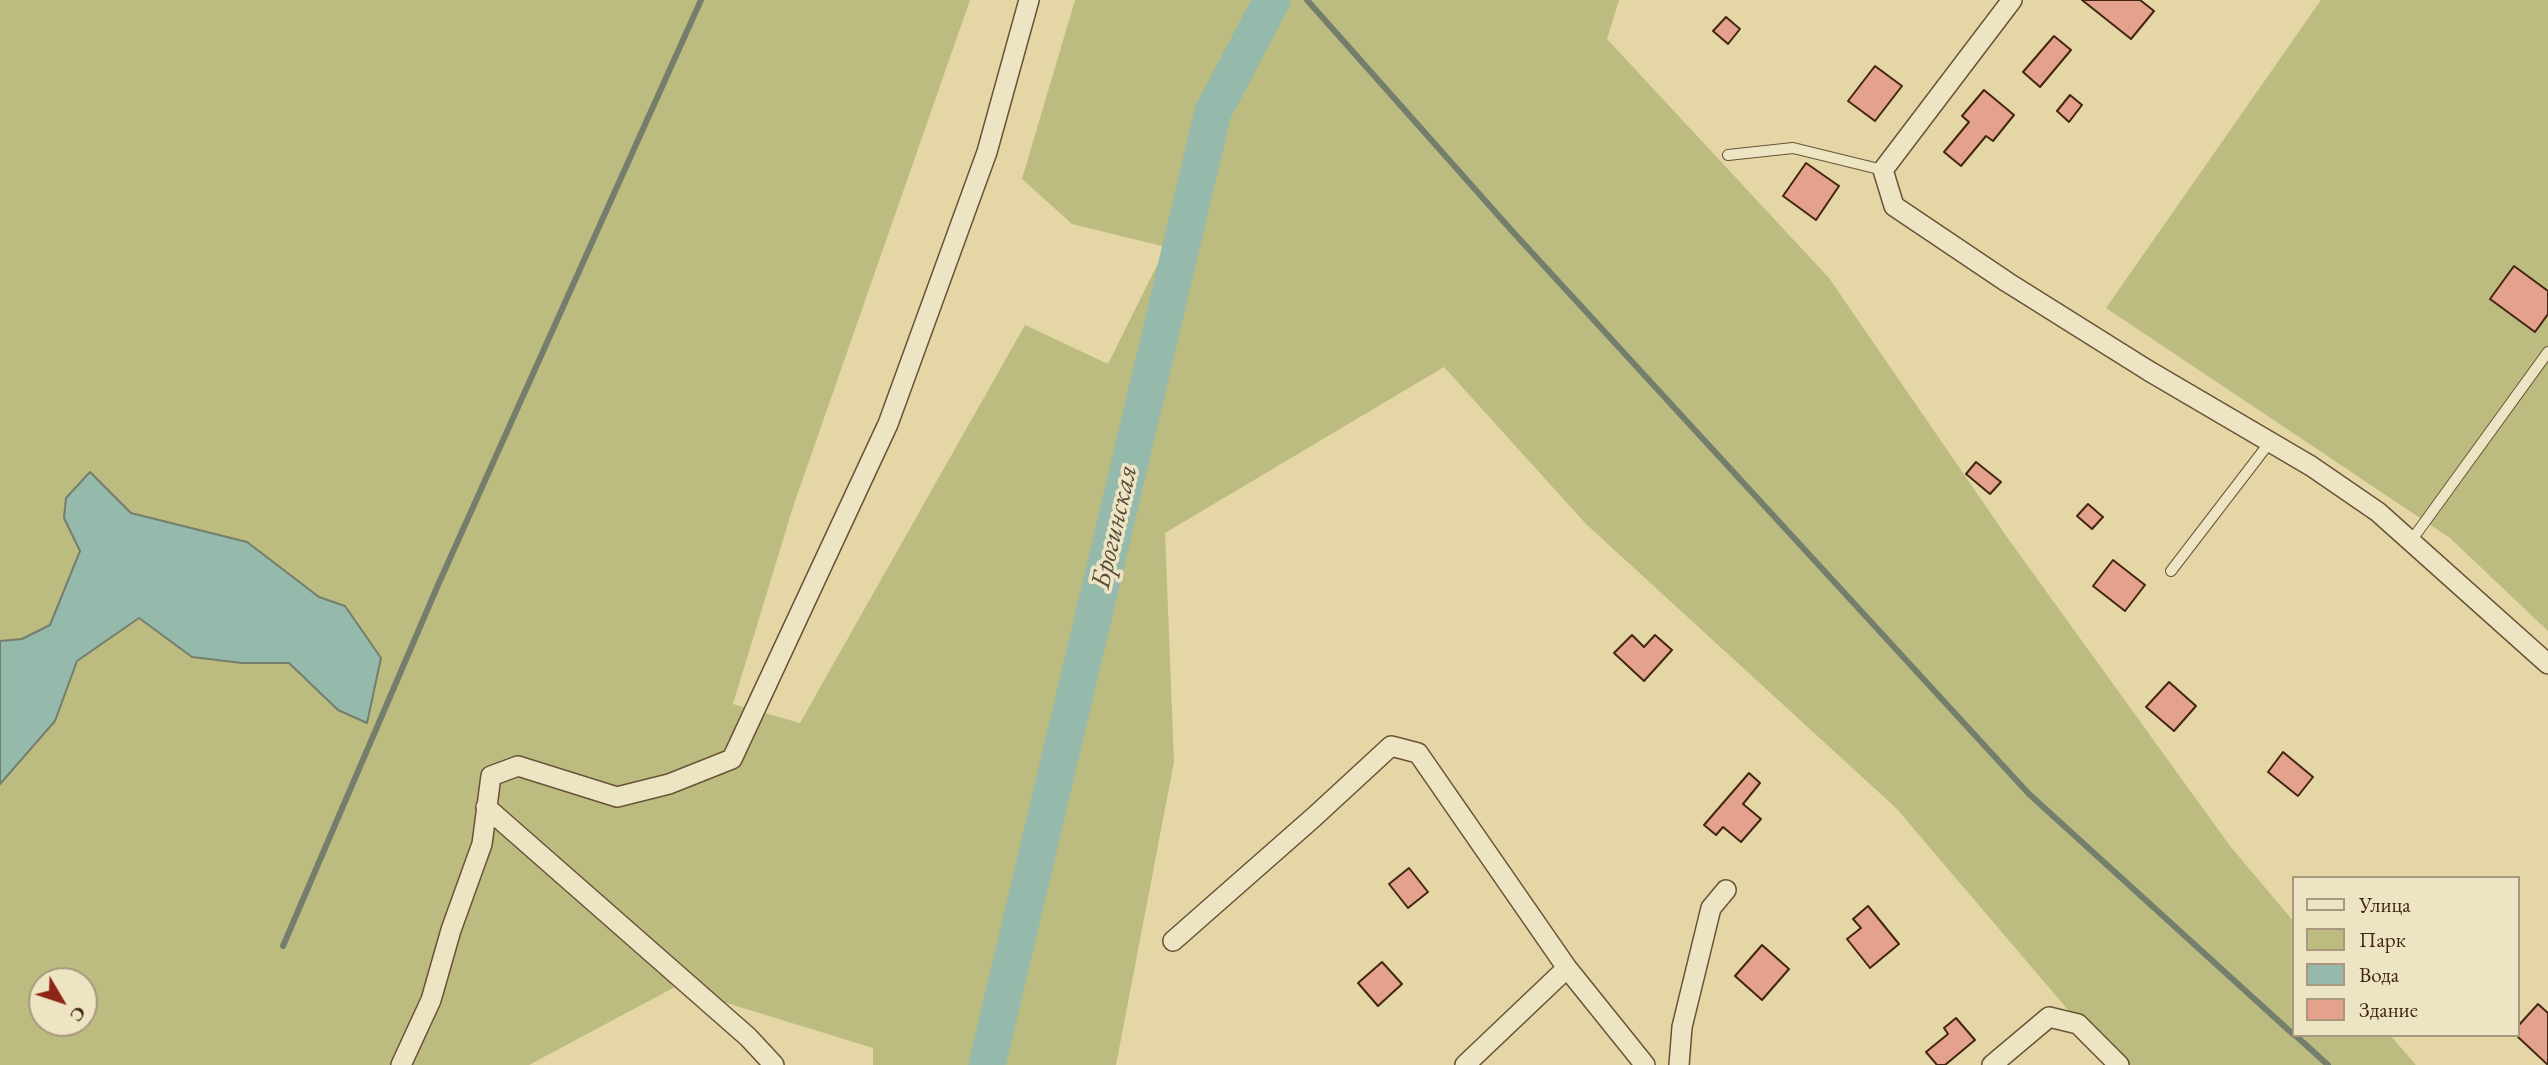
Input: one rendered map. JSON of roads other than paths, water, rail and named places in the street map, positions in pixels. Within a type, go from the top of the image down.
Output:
[{"type":"street","points":[[401,1065],[431,1000],[451,930],[482,845],[491,776],[518,766],[617,797],[669,784],[732,759],[888,424],[987,152],[1029,0]]},
{"type":"street","points":[[2012,0],[1883,170],[1894,206],[2019,290],[2149,371],[2311,466],[2378,512],[2548,664]]},
{"type":"street","points":[[1173,941],[1391,746],[1418,754],[1567,968],[1644,1065]]},
{"type":"street","points":[[486,807],[748,1037],[774,1065]]},
{"type":"street","points":[[1679,1065],[1682,1027],[1711,908],[1726,890]]},
{"type":"street","points":[[1465,1065],[1567,968]]},
{"type":"street","points":[[1993,1065],[2049,1017],[2078,1024],[2119,1065]]},
{"type":"lane","points":[[1728,155],[1793,148],[1883,170]]},
{"type":"lane","points":[[2411,541],[2548,352]]},
{"type":"lane","points":[[2171,571],[2270,442]]},
{"type":"water","points":[[90,472],[131,513],[247,542],[319,597],[345,606],[381,658],[367,723],[338,710],[289,663],[242,663],[192,657],[139,618],[77,661],[55,721],[0,784],[0,641],[22,639],[50,625],[80,551],[64,518],[66,498]]},
{"type":"waterway","points":[[283,946],[438,585],[701,0]]},
{"type":"waterway","name":"Брогинская","points":[[987,1065],[1213,112],[1272,0]]},
{"type":"waterway","points":[[1307,0],[1513,232],[2029,794],[2292,1033]]},
{"type":"waterway","points":[[2297,1037],[2328,1065]]}]
